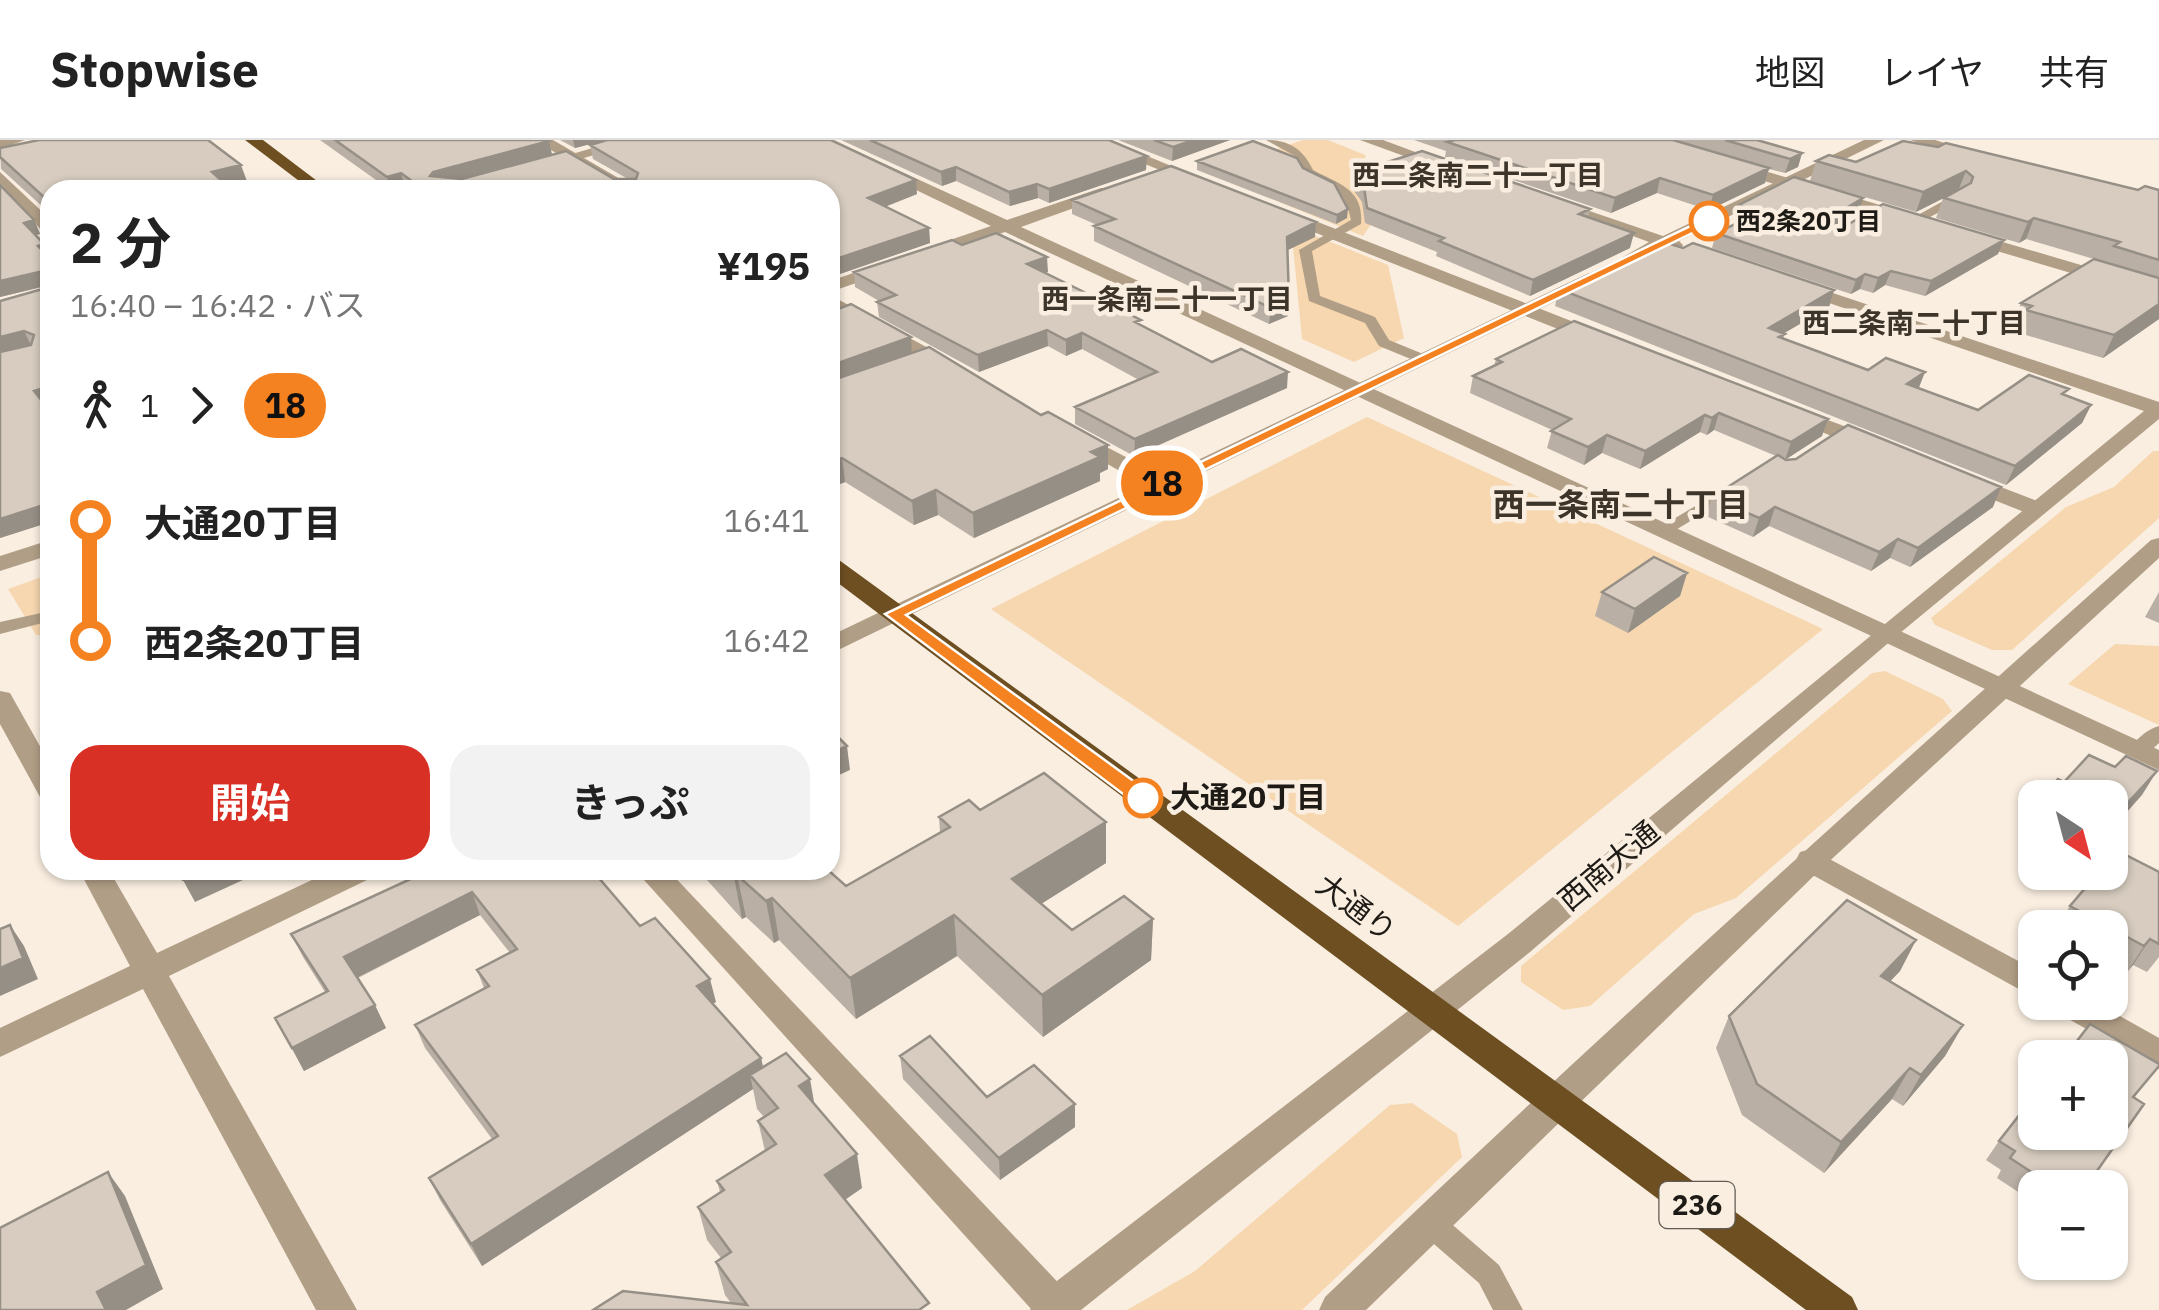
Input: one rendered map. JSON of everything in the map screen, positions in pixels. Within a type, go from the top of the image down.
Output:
[{"type":"highway","points":[[253,140],[307,180]]},
{"type":"highway","name":"大通り","points":[[840,573],[1838,1310]]},
{"type":"street","points":[[0,144],[17,140]]},
{"type":"street","points":[[542,140],[613,180]]},
{"type":"street","points":[[518,171],[638,140]]},
{"type":"street","points":[[820,140],[2003,688],[2152,748]]},
{"type":"street","points":[[1094,140],[1226,191]]},
{"type":"street","points":[[1368,140],[1460,172]]},
{"type":"street","points":[[840,641],[1876,140]]},
{"type":"street","points":[[1918,140],[1990,159]]},
{"type":"street","points":[[840,283],[1206,158]]},
{"type":"street","points":[[1716,162],[1870,214],[1932,226]]},
{"type":"street","points":[[0,177],[40,219]]},
{"type":"street","points":[[1534,197],[1692,251]]},
{"type":"street","points":[[1262,205],[1613,344]]},
{"type":"street","points":[[1951,232],[2159,294]]},
{"type":"street","points":[[1778,280],[2159,409]]},
{"type":"street","points":[[840,307],[926,362],[970,378]]},
{"type":"street","points":[[1772,406],[1835,438],[1896,454]]},
{"type":"street","name":"西南大通","points":[[1052,1308],[1431,1012],[2159,409]]},
{"type":"street","points":[[1056,426],[1160,484]]},
{"type":"street","points":[[1948,474],[2037,509]]},
{"type":"street","points":[[0,564],[40,550]]},
{"type":"street","points":[[1339,1310],[1554,1100],[1812,860],[2156,551]]},
{"type":"street","points":[[0,699],[40,772]]},
{"type":"street","points":[[1812,860],[2018,975]]},
{"type":"street","points":[[100,880],[337,1310]]},
{"type":"street","points":[[0,1043],[339,880]]},
{"type":"street","points":[[659,880],[1052,1308]]},
{"type":"street","points":[[2098,1020],[2159,1055]]},
{"type":"lane","points":[[1271,140],[1300,154],[1308,172],[1344,185],[1352,192],[1357,221],[1305,250],[1314,298],[1370,320],[1384,343],[1423,359]]},
{"type":"lane","points":[[1913,221],[1956,198]]},
{"type":"lane","points":[[1663,530],[1744,482]]},
{"type":"lane","points":[[0,628],[40,618]]},
{"type":"lane","points":[[1430,1222],[1489,1274],[1508,1310]]},
{"type":"shaded area","points":[[1303,140],[1328,140],[1365,155],[1376,217],[1363,236],[1279,202],[1280,179],[1290,172],[1277,149]]},
{"type":"shaded area","points":[[1291,226],[1388,265],[1404,338],[1354,362],[1302,339]]},
{"type":"shaded area","points":[[1367,417],[1823,629],[1458,926],[991,609]]},
{"type":"shaded area","points":[[2153,451],[2159,451],[2159,518],[2012,650],[1992,650],[1935,625],[1931,618],[2066,507],[2114,487]]},
{"type":"shaded area","points":[[40,578],[40,635],[36,635],[8,589]]},
{"type":"shaded area","points":[[2115,644],[2159,646],[2159,725],[2068,684]]},
{"type":"shaded area","points":[[1885,671],[1943,699],[1952,711],[1736,898],[1694,914],[1590,1006],[1563,1010],[1521,982],[1521,966],[1872,673]]},
{"type":"shaded area","points":[[1412,1103],[1457,1134],[1462,1157],[1302,1310],[1127,1310],[1195,1271],[1390,1105]]},
{"type":"building","points":[[39,140],[208,140],[241,165],[212,172],[221,180],[40,180],[40,193],[0,157],[0,148]]},
{"type":"building","points":[[335,140],[547,140],[430,176],[462,179],[566,151],[614,179],[636,179],[638,173],[590,145],[607,140],[831,140],[916,180],[868,198],[929,228],[840,258],[840,180],[410,180],[401,173],[387,177]]},
{"type":"building","points":[[870,140],[1109,140],[1147,156],[1049,189],[1037,184],[1009,192],[956,167],[941,172]]},
{"type":"building","points":[[1154,140],[1194,140],[1173,147]]},
{"type":"building","points":[[1673,140],[1769,168],[1713,195],[1660,178],[1615,198],[1447,142]]},
{"type":"building","points":[[1725,140],[1757,140],[1802,153],[1790,159]]},
{"type":"building","points":[[1253,141],[1297,158],[1303,168],[1334,183],[1348,209],[1337,215],[1197,161]]},
{"type":"building","points":[[1903,141],[1938,147],[1946,143],[2138,190],[2145,186],[2159,190],[2159,260],[2114,246],[2120,242],[1944,198],[1971,183],[1973,177],[1966,171],[1923,192],[1816,161],[1829,155],[1856,162]]},
{"type":"building","points":[[1422,151],[1590,209],[1579,214],[1634,233],[1533,280],[1439,241],[1444,238],[1367,208],[1364,187],[1352,173]]},
{"type":"building","points":[[1171,166],[1316,222],[1287,237],[1289,300],[1271,308],[1094,226],[1115,219],[1072,200]]},
{"type":"building","points":[[1794,177],[1863,198],[1828,219],[1828,226],[1842,228],[1883,204],[2004,240],[1931,281],[1891,271],[1878,278],[1865,274],[1856,280],[1716,233],[1761,212],[1739,205]]},
{"type":"building","points":[[0,185],[34,220],[24,223],[40,240],[40,272],[0,281]]},
{"type":"building","points":[[996,233],[1047,257],[1027,264],[1141,320],[1135,322],[1212,362],[1241,349],[1288,372],[1135,439],[1075,407],[1157,372],[1082,333],[1066,340],[1047,330],[978,355],[877,302],[896,295],[854,272],[952,240],[962,245]]},
{"type":"building","points":[[1661,241],[1683,248],[1693,243],[1834,290],[1769,328],[1785,334],[1779,337],[1868,370],[1886,358],[1925,372],[1907,384],[1978,410],[2029,375],[2069,389],[2062,394],[2091,405],[2015,466],[1559,289]]},
{"type":"building","points":[[2094,259],[2159,278],[2159,304],[2114,335],[2026,310],[2032,306],[2021,303]]},
{"type":"building","points":[[40,290],[40,389],[34,391],[40,398],[40,506],[0,519],[0,352],[31,345],[34,335],[24,331],[0,337],[0,301]]},
{"type":"building","points":[[851,304],[911,337],[840,362],[840,308]]},
{"type":"building","points":[[1574,321],[1828,419],[1791,442],[1719,413],[1712,418],[1705,415],[1645,451],[1607,435],[1588,447],[1551,431],[1571,419],[1473,376],[1502,362],[1496,359]]},
{"type":"building","points":[[929,347],[1041,415],[1048,412],[1108,445],[1091,452],[1100,457],[973,513],[936,490],[912,501],[840,459],[840,378]]},
{"type":"building","points":[[1848,425],[2001,487],[1918,548],[1898,539],[1879,552],[1775,507],[1759,518],[1712,497],[1778,455],[1786,460],[1796,459]]},
{"type":"building","points":[[1654,557],[1687,573],[1635,609],[1602,592]]},
{"type":"building","points":[[2089,755],[2115,767],[2126,756],[2157,771],[2128,802],[2128,780],[2066,780]]},
{"type":"building","points":[[1044,773],[1106,822],[1012,879],[1072,930],[1124,896],[1153,919],[1042,995],[954,915],[850,978],[772,898],[766,901],[743,880],[839,880],[846,886],[950,827],[939,817],[969,800],[980,810]]},
{"type":"building","points":[[2128,856],[2159,872],[2159,944],[2150,939],[2144,946],[2128,937],[2128,910],[2077,910],[2070,906],[2084,890],[2128,890]]},
{"type":"building","points":[[408,880],[601,880],[640,926],[655,918],[710,979],[697,986],[761,1058],[471,1244],[429,1178],[498,1136],[415,1025],[489,986],[477,970],[517,949],[472,892],[344,957],[375,1005],[292,1048],[275,1018],[328,991],[291,934]]},
{"type":"building","points":[[1847,900],[1916,940],[1881,976],[1963,1025],[1921,1075],[1910,1068],[1841,1142],[1757,1084],[1729,1016]]},
{"type":"building","points":[[10,925],[23,958],[0,968],[0,929]]},
{"type":"building","points":[[2090,1024],[2118,1040],[2078,1040]]},
{"type":"building","points":[[930,1036],[987,1097],[1034,1065],[1075,1104],[999,1158],[900,1056]]},
{"type":"building","points":[[2128,1046],[2159,1064],[2133,1097],[2144,1104],[2128,1127]]},
{"type":"building","points":[[786,1053],[810,1079],[799,1086],[857,1154],[825,1175],[929,1303],[919,1310],[593,1310],[623,1291],[747,1305],[716,1262],[731,1252],[698,1207],[724,1190],[717,1181],[776,1144],[758,1121],[778,1108],[750,1075]]},
{"type":"building","points":[[2018,1117],[2018,1150],[2112,1150],[2098,1170],[2028,1170],[2010,1158],[2015,1151],[1999,1141]]},
{"type":"building","points":[[108,1172],[146,1265],[97,1292],[106,1310],[0,1310],[0,1228]]},
{"type":"bus line","name":"18","points":[[1143,798],[894,614],[1709,221]]},
{"type":"place","name":"西2条20丁目","points":[[1709,221]]},
{"type":"place","name":"大通20丁目","points":[[1143,798]]},
{"type":"district","name":"西二条南二十一丁目","points":[[1478,175]]},
{"type":"district","name":"西一条南二十一丁目","points":[[1167,299]]},
{"type":"district","name":"西二条南二十丁目","points":[[1914,323]]},
{"type":"district","name":"西一条南二十丁目","points":[[1621,505]]}]
